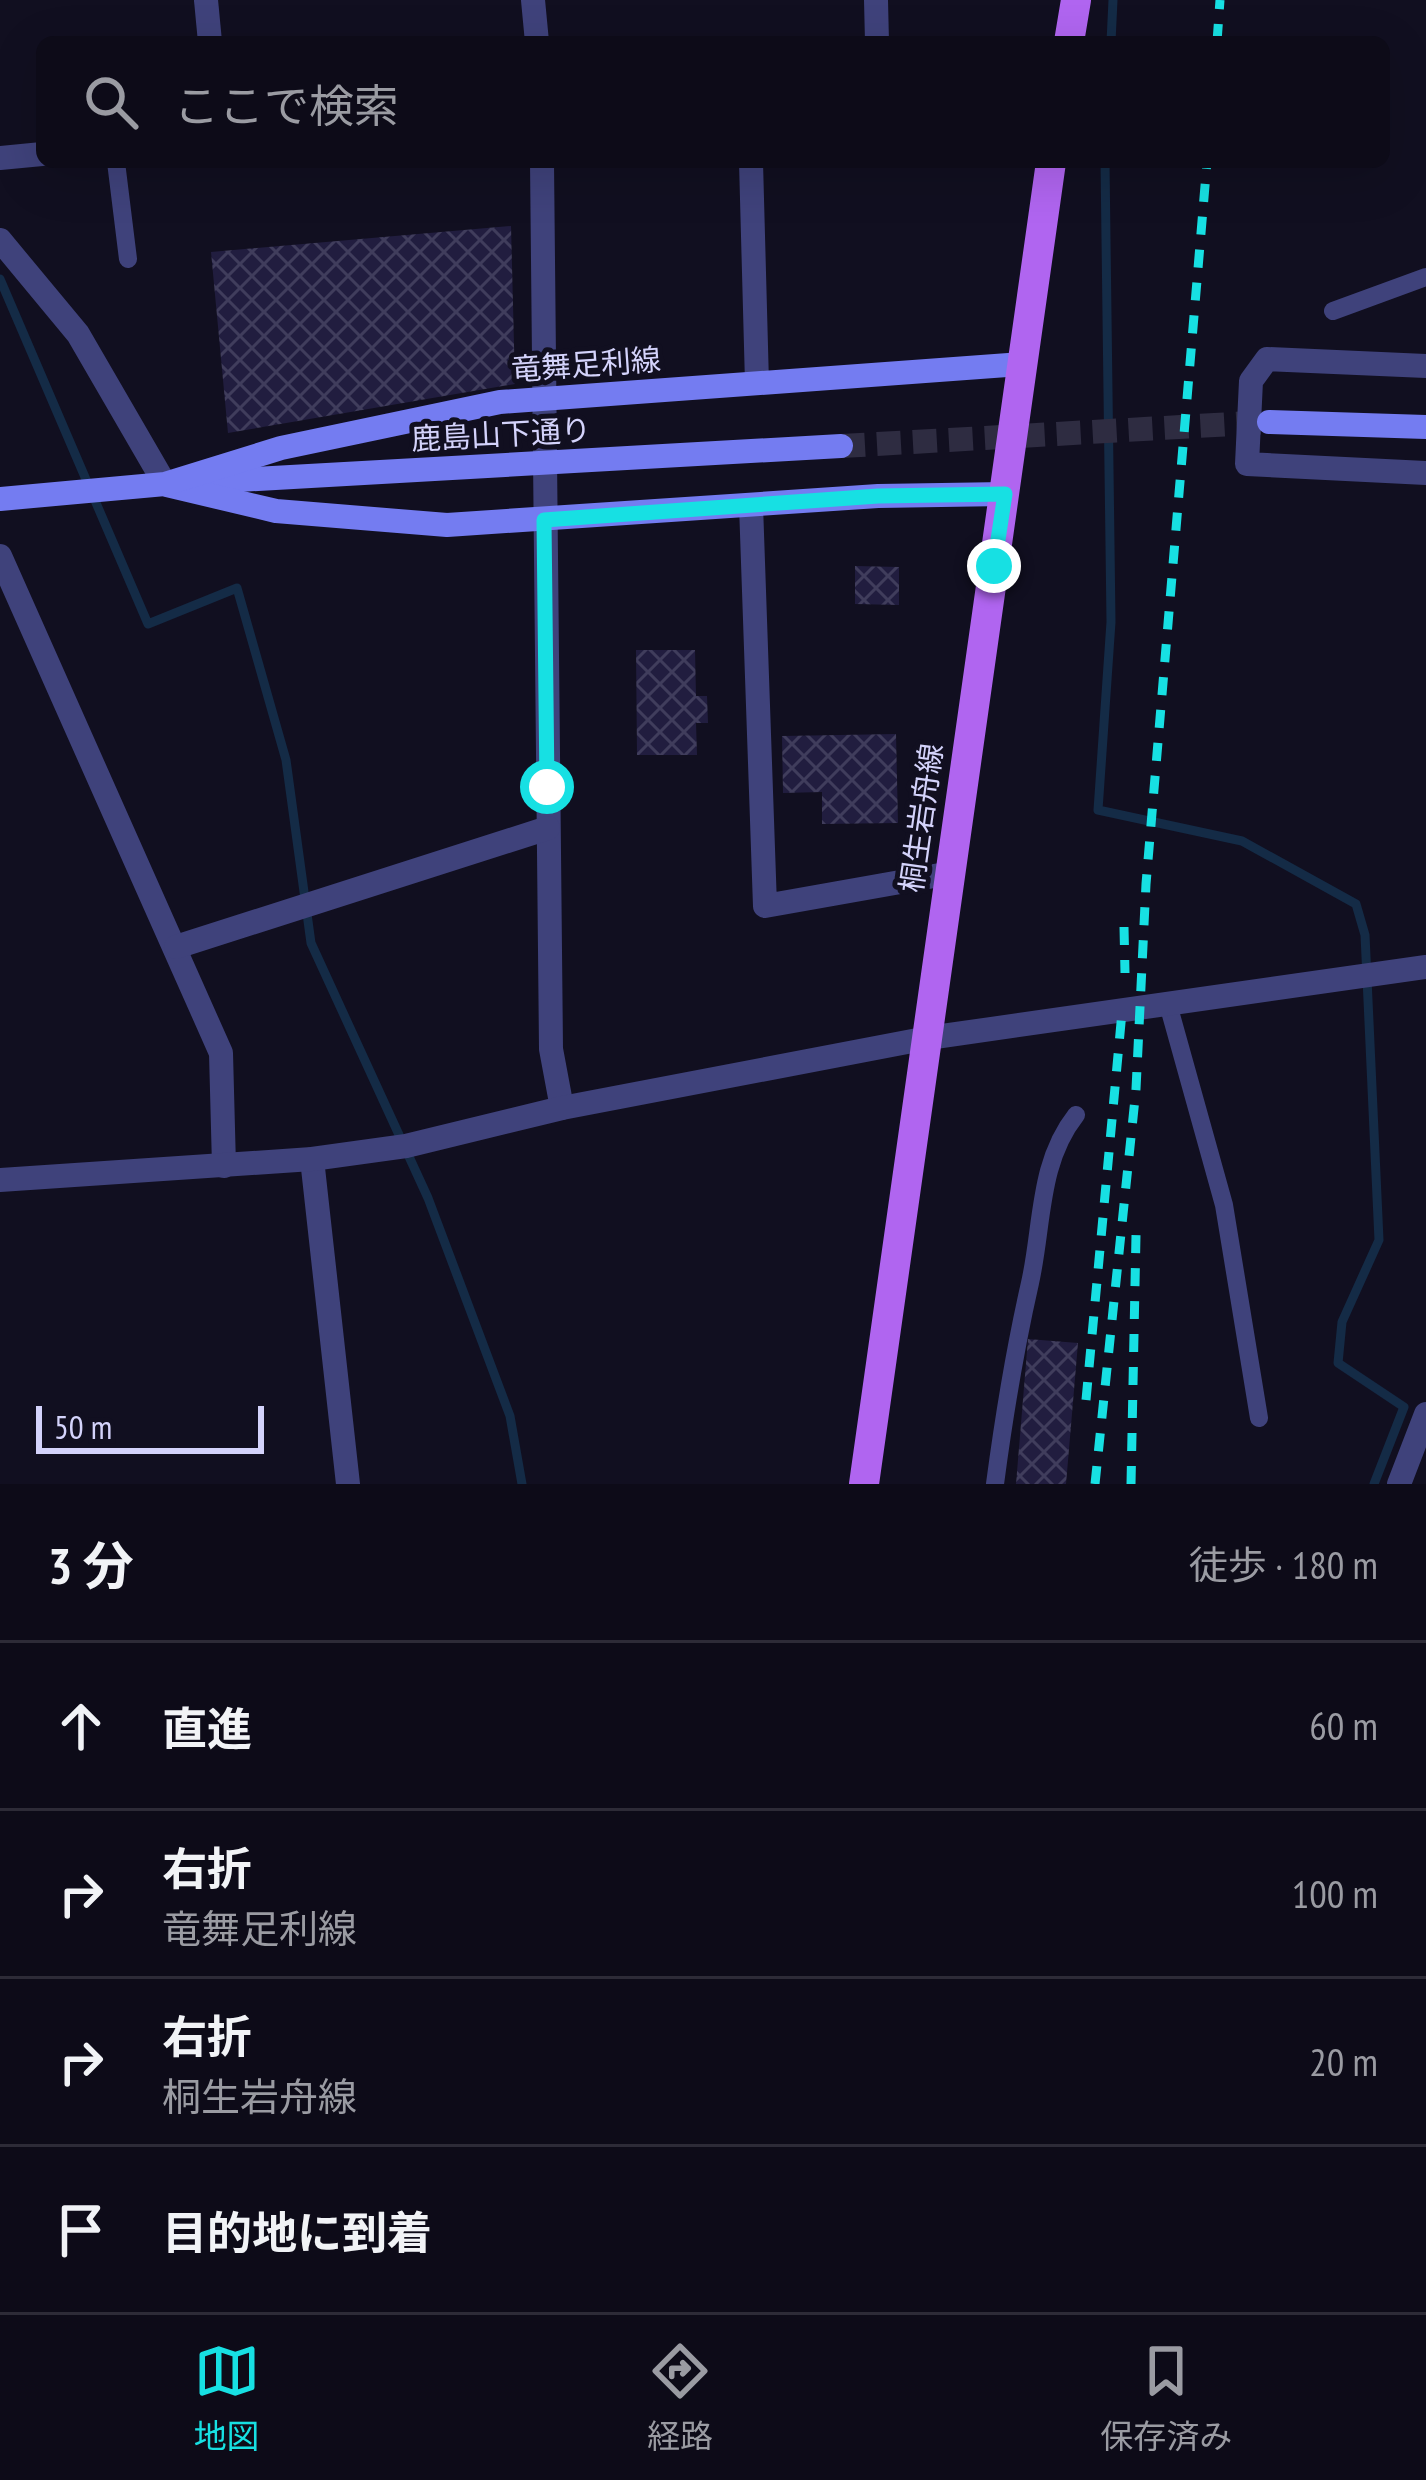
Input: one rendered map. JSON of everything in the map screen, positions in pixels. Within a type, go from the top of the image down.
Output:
[{"type":"main road","points":[[1070,36],[1076,0]]},
{"type":"main road","name":"桐生岩舟線","points":[[864,1484],[1051,168]]},
{"type":"main road","name":"竜舞足利線","points":[[0,499],[165,484],[400,421],[543,398],[1022,364]]},
{"type":"main road","points":[[1269,422],[1426,427]]},
{"type":"main road","name":"鹿島山下通り","points":[[165,484],[841,446]]},
{"type":"main road","name":"竜舞足利線","points":[[165,484],[276,511],[447,525],[1005,494]]},
{"type":"street","points":[[206,0],[209,36]]},
{"type":"street","points":[[533,0],[536,36]]},
{"type":"street","points":[[876,0],[877,36]]},
{"type":"street","points":[[0,158],[36,155]]},
{"type":"street","points":[[542,168],[541,463],[551,1049],[562,1108]]},
{"type":"street","points":[[752,168],[757,383]]},
{"type":"street","points":[[0,240],[78,334],[165,484]]},
{"type":"street","points":[[1426,366],[1267,359],[1251,381],[1247,464],[1426,473]]},
{"type":"street","points":[[751,506],[766,906],[951,873]]},
{"type":"street","points":[[0,556],[221,1053],[224,1166]]},
{"type":"street","points":[[176,947],[548,829]]},
{"type":"street","points":[[0,1180],[312,1160],[406,1146],[562,1108],[928,1038],[1426,968]]},
{"type":"street","points":[[312,1160],[348,1484]]},
{"type":"street","points":[[1399,1484],[1426,1414]]},
{"type":"lane","points":[[117,168],[128,259]]},
{"type":"lane","points":[[1333,311],[1426,277]]},
{"type":"lane","points":[[1168,1004],[1224,1205],[1259,1418]]},
{"type":"lane","points":[[995,1484],[1016,1328],[1030,1283],[1049,1167],[1057,1140],[1076,1115]]},
{"type":"building","points":[[511,226],[515,384],[228,433],[211,252]]},
{"type":"building","points":[[855,566],[899,567],[899,605],[855,604]]},
{"type":"building","points":[[636,650],[695,650],[696,696],[707,696],[708,723],[696,723],[697,755],[637,755]]},
{"type":"building","points":[[896,734],[898,823],[822,824],[822,792],[783,793],[782,736]]},
{"type":"building","points":[[1028,1339],[1078,1343],[1066,1484],[1016,1484]]},
{"type":"waterway","points":[[1111,36],[1113,0]]},
{"type":"waterway","points":[[1105,168],[1111,622],[1098,810],[1242,841],[1356,904],[1365,935],[1379,1240],[1342,1322],[1338,1363],[1404,1407],[1374,1484]]},
{"type":"waterway","points":[[0,279],[148,624],[237,588],[286,760],[311,943],[428,1198],[510,1416],[522,1484]]},
{"type":"tunnel","points":[[841,446],[1269,422]]},
{"type":"railway","points":[[1217,36],[1220,0]]},
{"type":"railway","points":[[1095,1484],[1136,1089],[1146,884],[1206,168]]},
{"type":"railway","points":[[1124,927],[1125,973]]},
{"type":"railway","points":[[1086,1400],[1122,1012]]},
{"type":"railway","points":[[1131,1484],[1136,1235]]},
{"type":"route","points":[[547,787],[544,520],[878,496],[1005,494],[994,566]]}]
